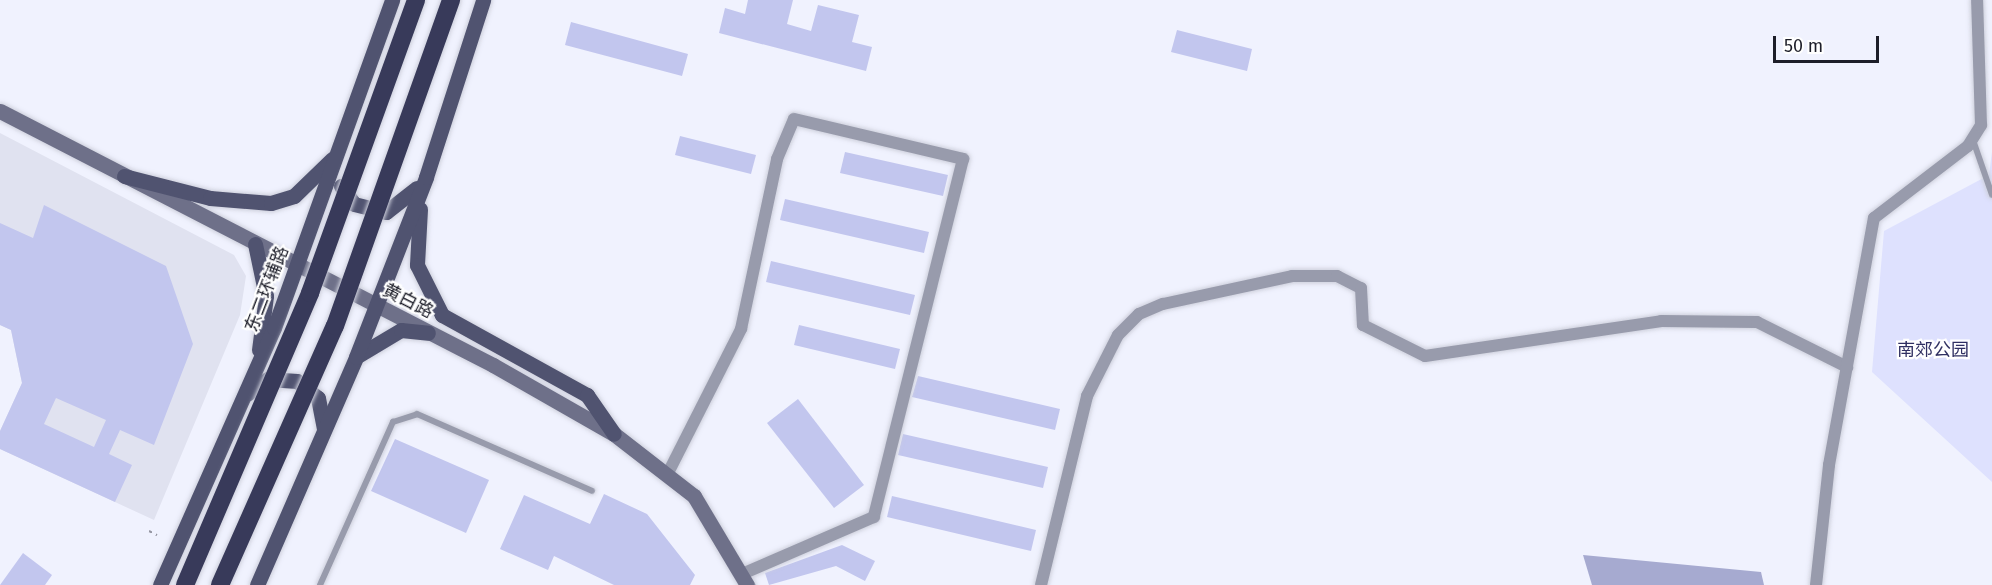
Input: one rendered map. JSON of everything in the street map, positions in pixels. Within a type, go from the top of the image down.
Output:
[{"type":"highway","points":[[185,585],[310,293],[416,0]]},
{"type":"highway","points":[[220,585],[335,326],[451,0]]},
{"type":"main road","name":"东二环辅路","points":[[160,585],[244,397],[297,266],[392,0]]},
{"type":"main road","points":[[257,585],[356,357],[426,177],[483,0]]},
{"type":"main road","name":"黄白路","points":[[0,111],[428,333],[614,434],[694,496],[745,579]]},
{"type":"main road","points":[[124,176],[210,198],[271,203],[294,196],[319,176],[342,145]]},
{"type":"main road","points":[[342,145],[338,172],[342,187],[362,208],[393,210],[426,177]]},
{"type":"main road","points":[[426,177],[416,252],[434,305],[455,323],[587,394],[614,434]]},
{"type":"main road","points":[[255,244],[266,296],[256,368]]},
{"type":"main road","points":[[356,357],[378,339],[401,330],[428,333]]},
{"type":"main road","points":[[244,397],[263,380],[297,381],[318,398],[324,431]]},
{"type":"street","points":[[1816,585],[1847,367],[1874,218],[1973,139],[1981,126],[1977,0]]},
{"type":"street","points":[[667,475],[741,329],[777,159],[794,119],[963,159],[874,516],[745,579]]},
{"type":"street","points":[[1041,585],[1087,396],[1118,335],[1139,314],[1163,304],[1292,276],[1337,276],[1361,288],[1363,325],[1425,356],[1661,321],[1757,322],[1847,367]]},
{"type":"lane","points":[[1973,139],[1992,195]]},
{"type":"lane","points":[[320,585],[393,422],[417,414],[592,491]]},
{"type":"path","points":[[149,531],[157,535]]},
{"type":"shaded area","points":[[0,133],[234,255],[246,276],[240,315],[154,520],[0,449],[0,431],[22,383],[11,330],[0,325]]},
{"type":"shaded area","points":[[1583,555],[1761,572],[1764,585],[1592,585]]},
{"type":"green space","name":"南郊公园","points":[[1992,152],[1992,482],[1872,372],[1884,231],[1989,175]]},
{"type":"building","points":[[748,0],[793,0],[787,24],[811,31],[818,5],[859,15],[852,42],[872,47],[866,71],[719,33],[725,8],[745,14]]},
{"type":"building","points":[[571,22],[688,54],[682,76],[565,45]]},
{"type":"building","points":[[1177,30],[1252,49],[1247,71],[1171,52]]},
{"type":"building","points":[[680,136],[756,155],[751,174],[675,155]]},
{"type":"building","points":[[845,152],[948,175],[943,196],[840,173]]},
{"type":"building","points":[[785,199],[929,232],[924,253],[780,220]]},
{"type":"building","points":[[44,205],[166,266],[193,344],[154,445],[120,430],[109,454],[132,465],[115,502],[0,449],[0,431],[22,383],[11,330],[0,325],[0,223],[33,238]],"holes":[[[56,398],[106,420],[94,447],[44,424]]]},
{"type":"building","points":[[771,261],[915,295],[910,315],[766,282]]},
{"type":"building","points":[[799,325],[900,349],[895,369],[794,345]]},
{"type":"building","points":[[918,376],[1060,409],[1055,430],[912,397]]},
{"type":"building","points":[[798,399],[864,485],[834,508],[767,423]]},
{"type":"building","points":[[903,434],[1048,467],[1043,488],[898,455]]},
{"type":"building","points":[[395,439],[489,480],[466,533],[371,491]]},
{"type":"building","points":[[604,494],[647,514],[695,575],[690,585],[614,585],[554,556],[548,570],[500,549],[524,495],[590,524]]},
{"type":"building","points":[[892,496],[1036,530],[1031,551],[887,517]]},
{"type":"building","points":[[842,545],[875,561],[865,581],[836,566],[769,585],[765,573]]},
{"type":"building","points":[[23,553],[52,575],[45,585],[0,585]]}]
